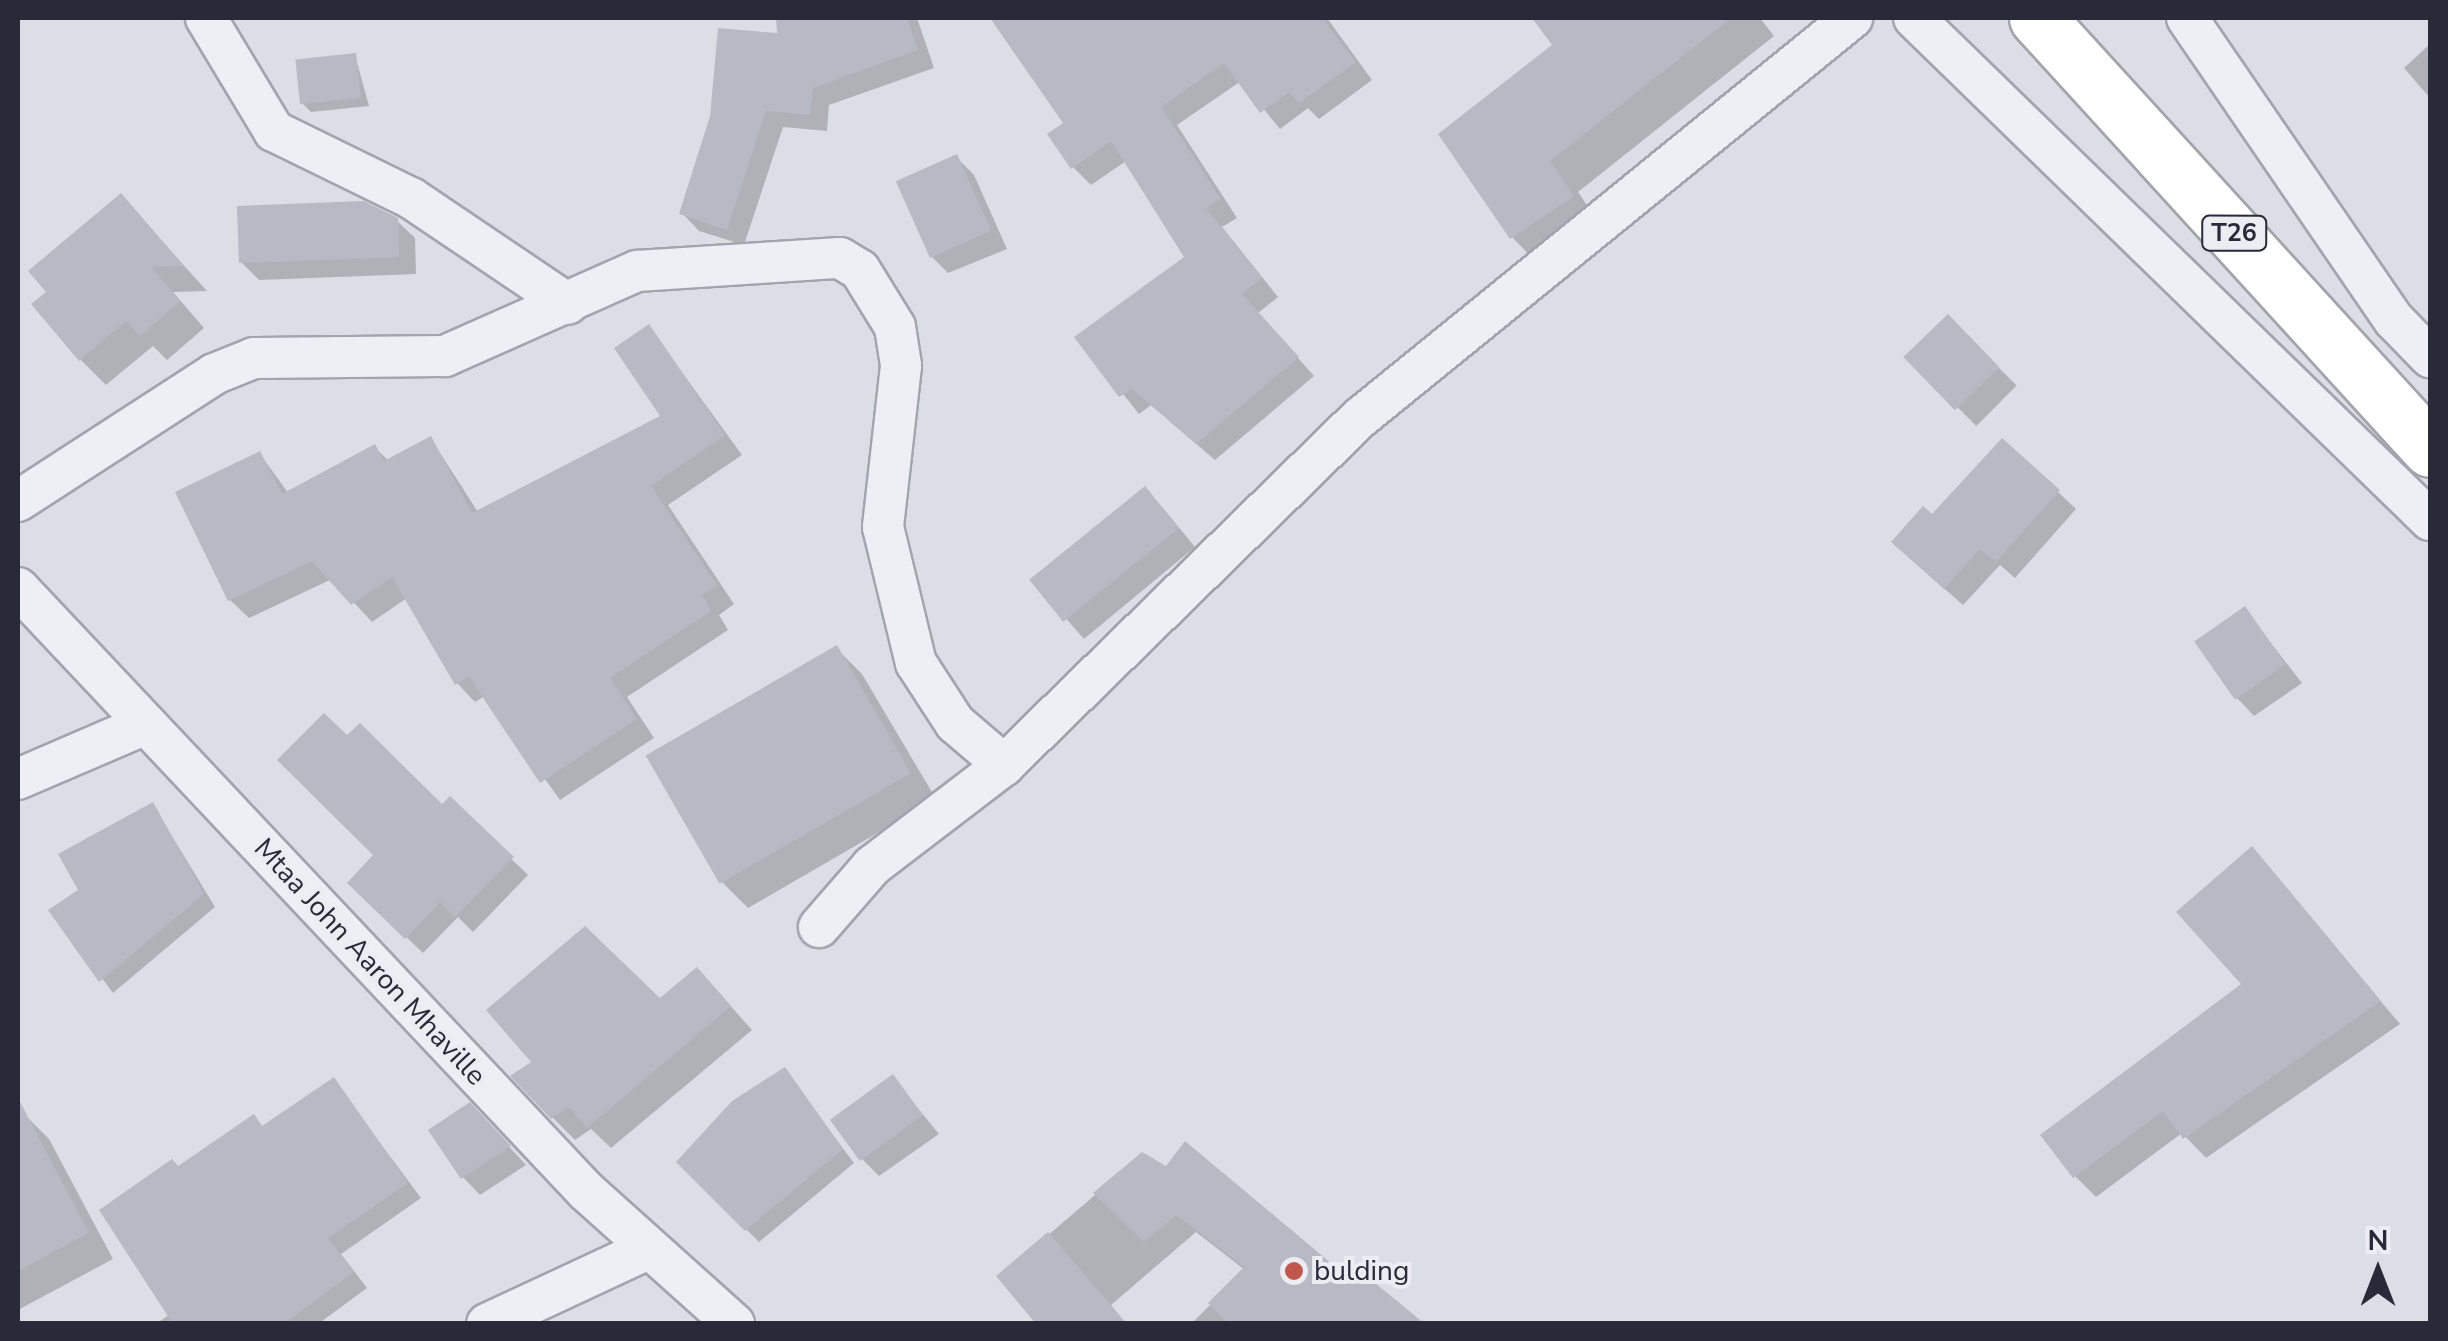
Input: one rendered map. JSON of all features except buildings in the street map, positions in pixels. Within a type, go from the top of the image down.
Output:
[{"type":"highway","name":"T26","points":[[2037,18],[2430,449]]},
{"type":"street","points":[[206,18],[274,131],[411,198],[568,304]]},
{"type":"street","points":[[819,926],[872,866],[1004,765],[1361,416],[1852,18]]},
{"type":"street","points":[[1914,18],[2430,520]]},
{"type":"street","points":[[2187,18],[2394,320],[2430,357]]},
{"type":"street","points":[[18,501],[214,374],[254,358],[445,356],[637,271],[685,264],[822,256],[860,270],[895,327],[901,366],[883,527],[893,586],[916,663],[955,723],[1004,765]]},
{"type":"street","name":"Mtaa John Aaron Mhaville","points":[[18,588],[648,1250],[734,1324]]},
{"type":"street","points":[[18,779],[146,724]]},
{"type":"street","points":[[486,1324],[648,1250]]},
{"type":"place","name":"bulding","points":[[1294,1271]]}]
